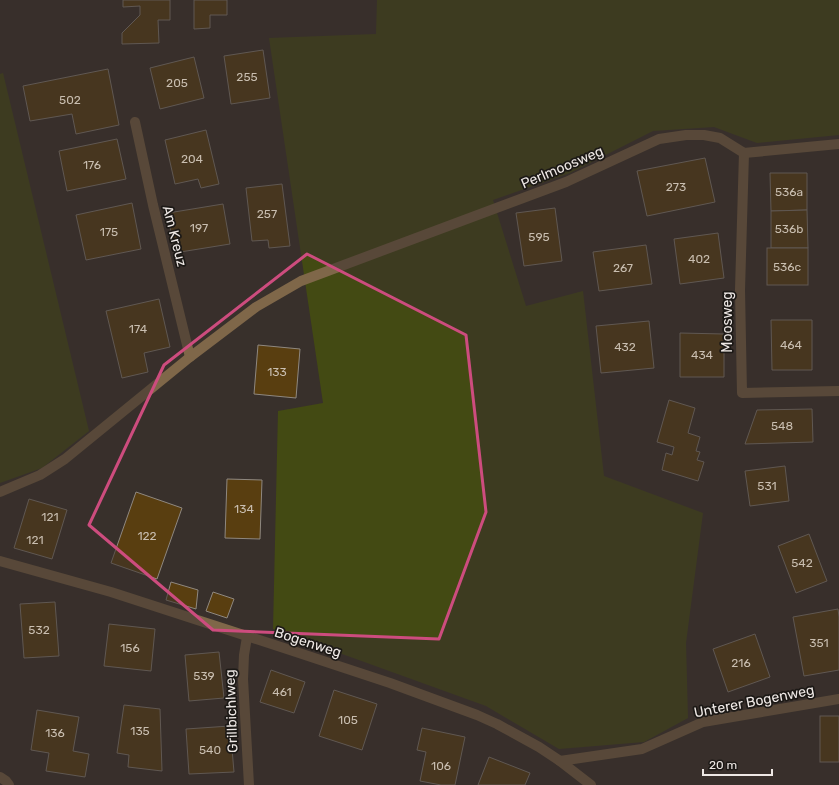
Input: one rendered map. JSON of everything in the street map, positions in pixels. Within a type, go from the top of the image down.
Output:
[{"type":"street","name":"Am Kreuz","points":[[135,122],[152,205],[190,356]]},
{"type":"street","name":"Perlmoosweg","points":[[190,356],[256,307],[300,281],[566,182],[659,139],[686,135],[704,135],[720,138],[744,153]]},
{"type":"street","points":[[744,153],[839,144]]},
{"type":"street","name":"Moosweg","points":[[744,153],[740,290],[742,393],[839,391]]},
{"type":"street","points":[[0,492],[40,475],[65,459],[190,356]]},
{"type":"street","name":"Bogenweg","points":[[0,561],[111,592],[390,683],[497,724],[539,747],[591,785]]},
{"type":"street","name":"Grillbichlweg","points":[[247,637],[244,655],[243,679],[249,785]]},
{"type":"street","name":"Unterer Bogenweg","points":[[560,761],[642,749],[703,722],[839,699]]},
{"type":"street","points":[[0,777],[9,785]]},
{"type":"highlighted area","points":[[307,254],[466,335],[486,512],[439,639],[213,630],[89,525],[164,365]]},
{"type":"green space","points":[[377,0],[839,0],[839,135],[757,143],[714,127],[653,131],[570,173],[493,200],[526,306],[583,291],[604,476],[703,513],[686,643],[688,718],[644,742],[559,749],[486,706],[273,629],[278,411],[323,403],[269,38],[376,34]]},
{"type":"green space","points":[[3,73],[89,431],[42,468],[0,483],[0,74]]},
{"type":"building","points":[[123,0],[170,0],[170,20],[158,20],[159,43],[122,44],[122,33],[140,15],[140,6],[123,7]]},
{"type":"building","points":[[194,0],[227,0],[227,15],[210,15],[210,28],[194,29]]},
{"type":"building","points":[[263,50],[270,98],[231,104],[224,56]]},
{"type":"building","points":[[194,57],[204,98],[160,109],[150,68]]},
{"type":"building","points":[[108,69],[119,125],[76,134],[72,114],[30,121],[23,86]]},
{"type":"building","points":[[206,130],[219,184],[201,188],[198,179],[175,184],[165,140]]},
{"type":"building","points":[[117,139],[126,179],[67,191],[59,151]]},
{"type":"building","points":[[705,158],[715,202],[647,216],[637,171]]},
{"type":"building","points":[[770,173],[807,173],[807,210],[771,211]]},
{"type":"building","points":[[282,184],[290,246],[269,248],[268,240],[252,241],[246,188]]},
{"type":"building","points":[[132,203],[141,249],[86,260],[76,215]]},
{"type":"building","points":[[223,204],[230,244],[174,253],[168,213]]},
{"type":"building","points":[[555,208],[562,261],[524,266],[516,213]]},
{"type":"building","points":[[807,210],[808,248],[771,248],[771,211]]},
{"type":"building","points":[[718,233],[724,278],[680,284],[674,239]]},
{"type":"building","points":[[646,245],[652,284],[599,291],[593,252]]},
{"type":"building","points":[[767,248],[808,248],[808,285],[767,285]]},
{"type":"building","points":[[159,299],[170,347],[144,353],[148,372],[122,378],[106,311]]},
{"type":"building","points":[[771,320],[812,320],[812,370],[772,370]]},
{"type":"building","points":[[649,321],[654,368],[601,373],[596,326]]},
{"type":"building","points":[[680,333],[724,334],[724,377],[680,377]]},
{"type":"building","points":[[258,345],[300,349],[296,398],[254,394]]},
{"type":"building","points":[[669,400],[695,408],[688,433],[700,437],[696,451],[700,452],[697,460],[704,462],[698,481],[662,470],[666,453],[672,455],[674,447],[657,442]]},
{"type":"building","points":[[812,409],[813,442],[745,444],[757,410]]},
{"type":"building","points":[[785,466],[789,501],[750,506],[745,471]]},
{"type":"building","points":[[227,479],[262,480],[260,539],[225,538]]},
{"type":"building","points":[[136,492],[182,508],[157,579],[111,563]]},
{"type":"building","points":[[29,499],[67,510],[52,559],[14,548]]},
{"type":"building","points":[[809,534],[827,581],[796,593],[778,546]]},
{"type":"building","points":[[171,582],[198,590],[196,609],[166,600]]},
{"type":"building","points":[[213,592],[234,599],[227,618],[206,611]]},
{"type":"building","points":[[55,602],[59,656],[24,658],[20,604]]},
{"type":"building","points":[[838,609],[839,670],[804,676],[793,617]]},
{"type":"building","points":[[109,624],[155,629],[151,671],[104,666]]},
{"type":"building","points":[[755,634],[770,677],[728,692],[713,649]]},
{"type":"building","points":[[219,652],[224,698],[189,701],[185,655]]},
{"type":"building","points":[[271,670],[305,682],[294,713],[260,702]]},
{"type":"building","points":[[334,690],[377,704],[362,750],[319,736]]},
{"type":"building","points":[[124,705],[160,709],[162,771],[128,767],[129,755],[117,753]]},
{"type":"building","points":[[37,710],[79,717],[73,751],[89,754],[85,777],[46,771],[49,753],[31,750]]},
{"type":"building","points":[[820,716],[839,716],[839,762],[820,762]]},
{"type":"building","points":[[230,726],[234,772],[189,774],[186,729]]},
{"type":"building","points":[[422,728],[465,737],[455,785],[441,785],[420,781],[426,752],[417,750]]},
{"type":"building","points":[[489,757],[530,773],[525,785],[478,785]]}]
